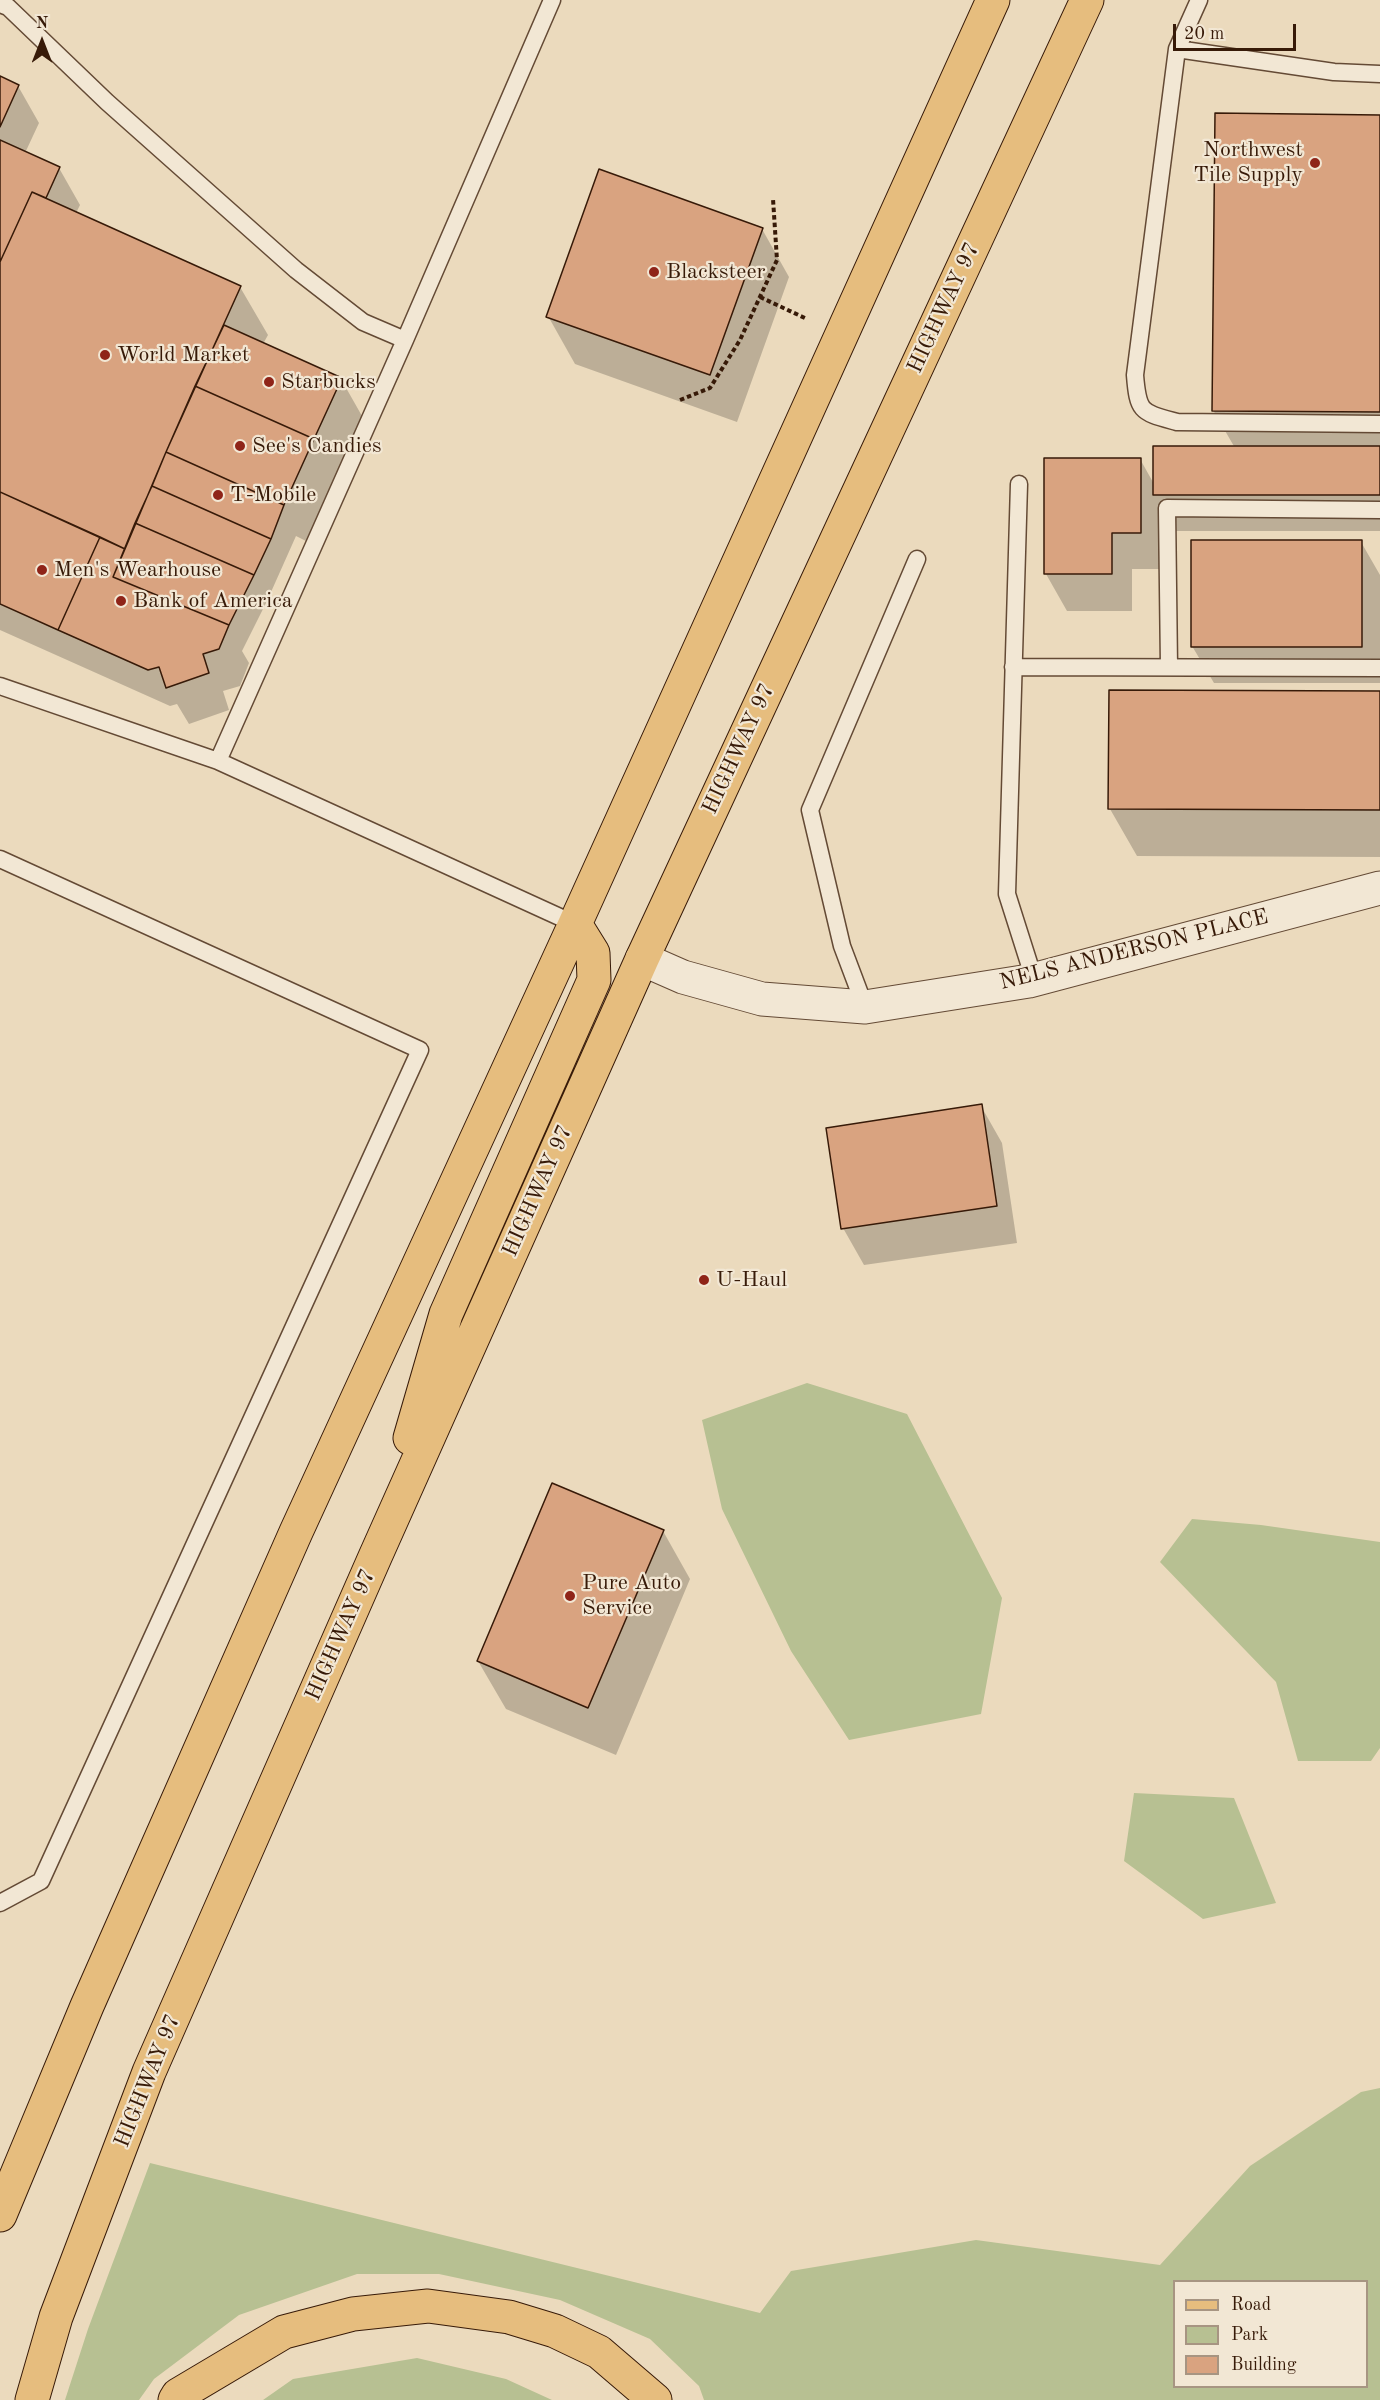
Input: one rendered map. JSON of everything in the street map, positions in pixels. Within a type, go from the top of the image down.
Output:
[{"type":"main road","points":[[0,2215],[87,2006],[296,1532],[575,924],[993,0]]},
{"type":"main road","name":"HIGHWAY 97","points":[[32,2400],[56,2317],[149,2072],[375,1557],[642,958],[1087,0]]},
{"type":"main road","points":[[375,1557],[446,1314],[594,980],[593,953],[575,924]]},
{"type":"main road","points":[[175,2400],[178,2395],[284,2332],[353,2314],[429,2306],[509,2317],[555,2331],[598,2352],[655,2400]]},
{"type":"street","name":"NELS ANDERSON PLACE","points":[[642,958],[683,977],[762,999],[865,1007],[1034,979],[1380,888]]},
{"type":"lane","points":[[218,761],[405,340],[552,0]]},
{"type":"lane","points":[[1198,0],[1177,49],[1135,375],[1137,402],[1148,414],[1177,422],[1380,424]]},
{"type":"lane","points":[[0,4],[8,7],[141,134],[296,270],[363,322],[405,340]]},
{"type":"lane","points":[[1177,49],[1334,72],[1380,74]]},
{"type":"lane","points":[[1019,484],[1007,894],[1034,979]]},
{"type":"lane","points":[[1169,667],[1167,508],[1380,510]]},
{"type":"lane","points":[[865,1007],[842,946],[810,810],[917,560]]},
{"type":"lane","points":[[1013,667],[1380,669]]},
{"type":"lane","points":[[2,692],[218,761],[575,924]]},
{"type":"lane","points":[[0,859],[420,1050],[41,1881],[0,1903]]},
{"type":"path","points":[[680,400],[710,388],[740,340],[760,297],[777,260],[773,199]]},
{"type":"path","points":[[760,297],[807,319]]},
{"type":"green space","points":[[807,1383],[907,1414],[1002,1598],[981,1714],[849,1740],[791,1651],[722,1509],[702,1420]]},
{"type":"green space","points":[[1192,1519],[1261,1525],[1380,1542],[1380,1748],[1371,1761],[1298,1761],[1276,1682],[1160,1562]]},
{"type":"green space","points":[[1134,1793],[1234,1798],[1276,1903],[1203,1919],[1124,1861]]},
{"type":"green space","points":[[1380,2088],[1380,2400],[704,2400],[699,2386],[650,2339],[560,2300],[439,2274],[357,2274],[239,2315],[154,2379],[139,2400],[65,2400],[88,2329],[150,2163],[760,2313],[791,2271],[976,2240],[1160,2265],[1250,2166],[1361,2092]]},
{"type":"green space","points":[[417,2358],[506,2379],[552,2400],[263,2400],[293,2379]]},
{"type":"building","points":[[0,76],[19,85],[0,127]]},
{"type":"building","points":[[1215,113],[1380,115],[1380,412],[1212,411]]},
{"type":"building","points":[[0,140],[60,167],[46,198],[32,192],[0,262]]},
{"type":"building","name":"Blacksteer","points":[[599,169],[763,228],[710,375],[546,317]]},
{"type":"building","name":"World Market","points":[[32,192],[241,286],[125,549],[0,492],[0,262]]},
{"type":"building","name":"Starbucks","points":[[224,325],[342,378],[314,439],[195,386]]},
{"type":"building","name":"See's Candies","points":[[195,386],[314,439],[284,505],[166,452]]},
{"type":"building","points":[[1153,446],[1380,446],[1380,495],[1153,495]]},
{"type":"building","name":"T-Mobile","points":[[166,452],[284,505],[271,539],[152,486]]},
{"type":"building","points":[[1044,458],[1141,458],[1141,533],[1112,533],[1112,574],[1044,574]]},
{"type":"building","points":[[152,486],[271,539],[254,575],[135,523]]},
{"type":"building","name":"Men's Wearhouse","points":[[0,492],[100,537],[58,630],[0,604]]},
{"type":"building","points":[[135,523],[254,575],[229,625],[113,577]]},
{"type":"building","name":"Bank of America","points":[[100,537],[125,549],[113,577],[229,625],[219,649],[203,654],[209,673],[166,688],[159,667],[148,670],[58,630]]},
{"type":"building","points":[[1191,540],[1362,540],[1362,647],[1191,647]]},
{"type":"building","points":[[1109,690],[1380,691],[1380,810],[1108,809]]},
{"type":"building","points":[[982,1104],[997,1206],[841,1229],[826,1128]]},
{"type":"building","name":"Pure Auto Service","points":[[552,1483],[664,1530],[588,1708],[477,1661]]},
{"type":"place","name":"Northwest Tile Supply","points":[[1315,163]]},
{"type":"place","name":"Blacksteer","points":[[654,272]]},
{"type":"place","name":"World Market","points":[[105,355]]},
{"type":"place","name":"Starbucks","points":[[269,382]]},
{"type":"place","name":"See's Candies","points":[[240,446]]},
{"type":"place","name":"T-Mobile","points":[[218,495]]},
{"type":"place","name":"Men's Wearhouse","points":[[42,570]]},
{"type":"place","name":"Bank of America","points":[[121,601]]},
{"type":"place","name":"U-Haul","points":[[704,1280]]},
{"type":"place","name":"Pure Auto Service","points":[[570,1596]]}]
